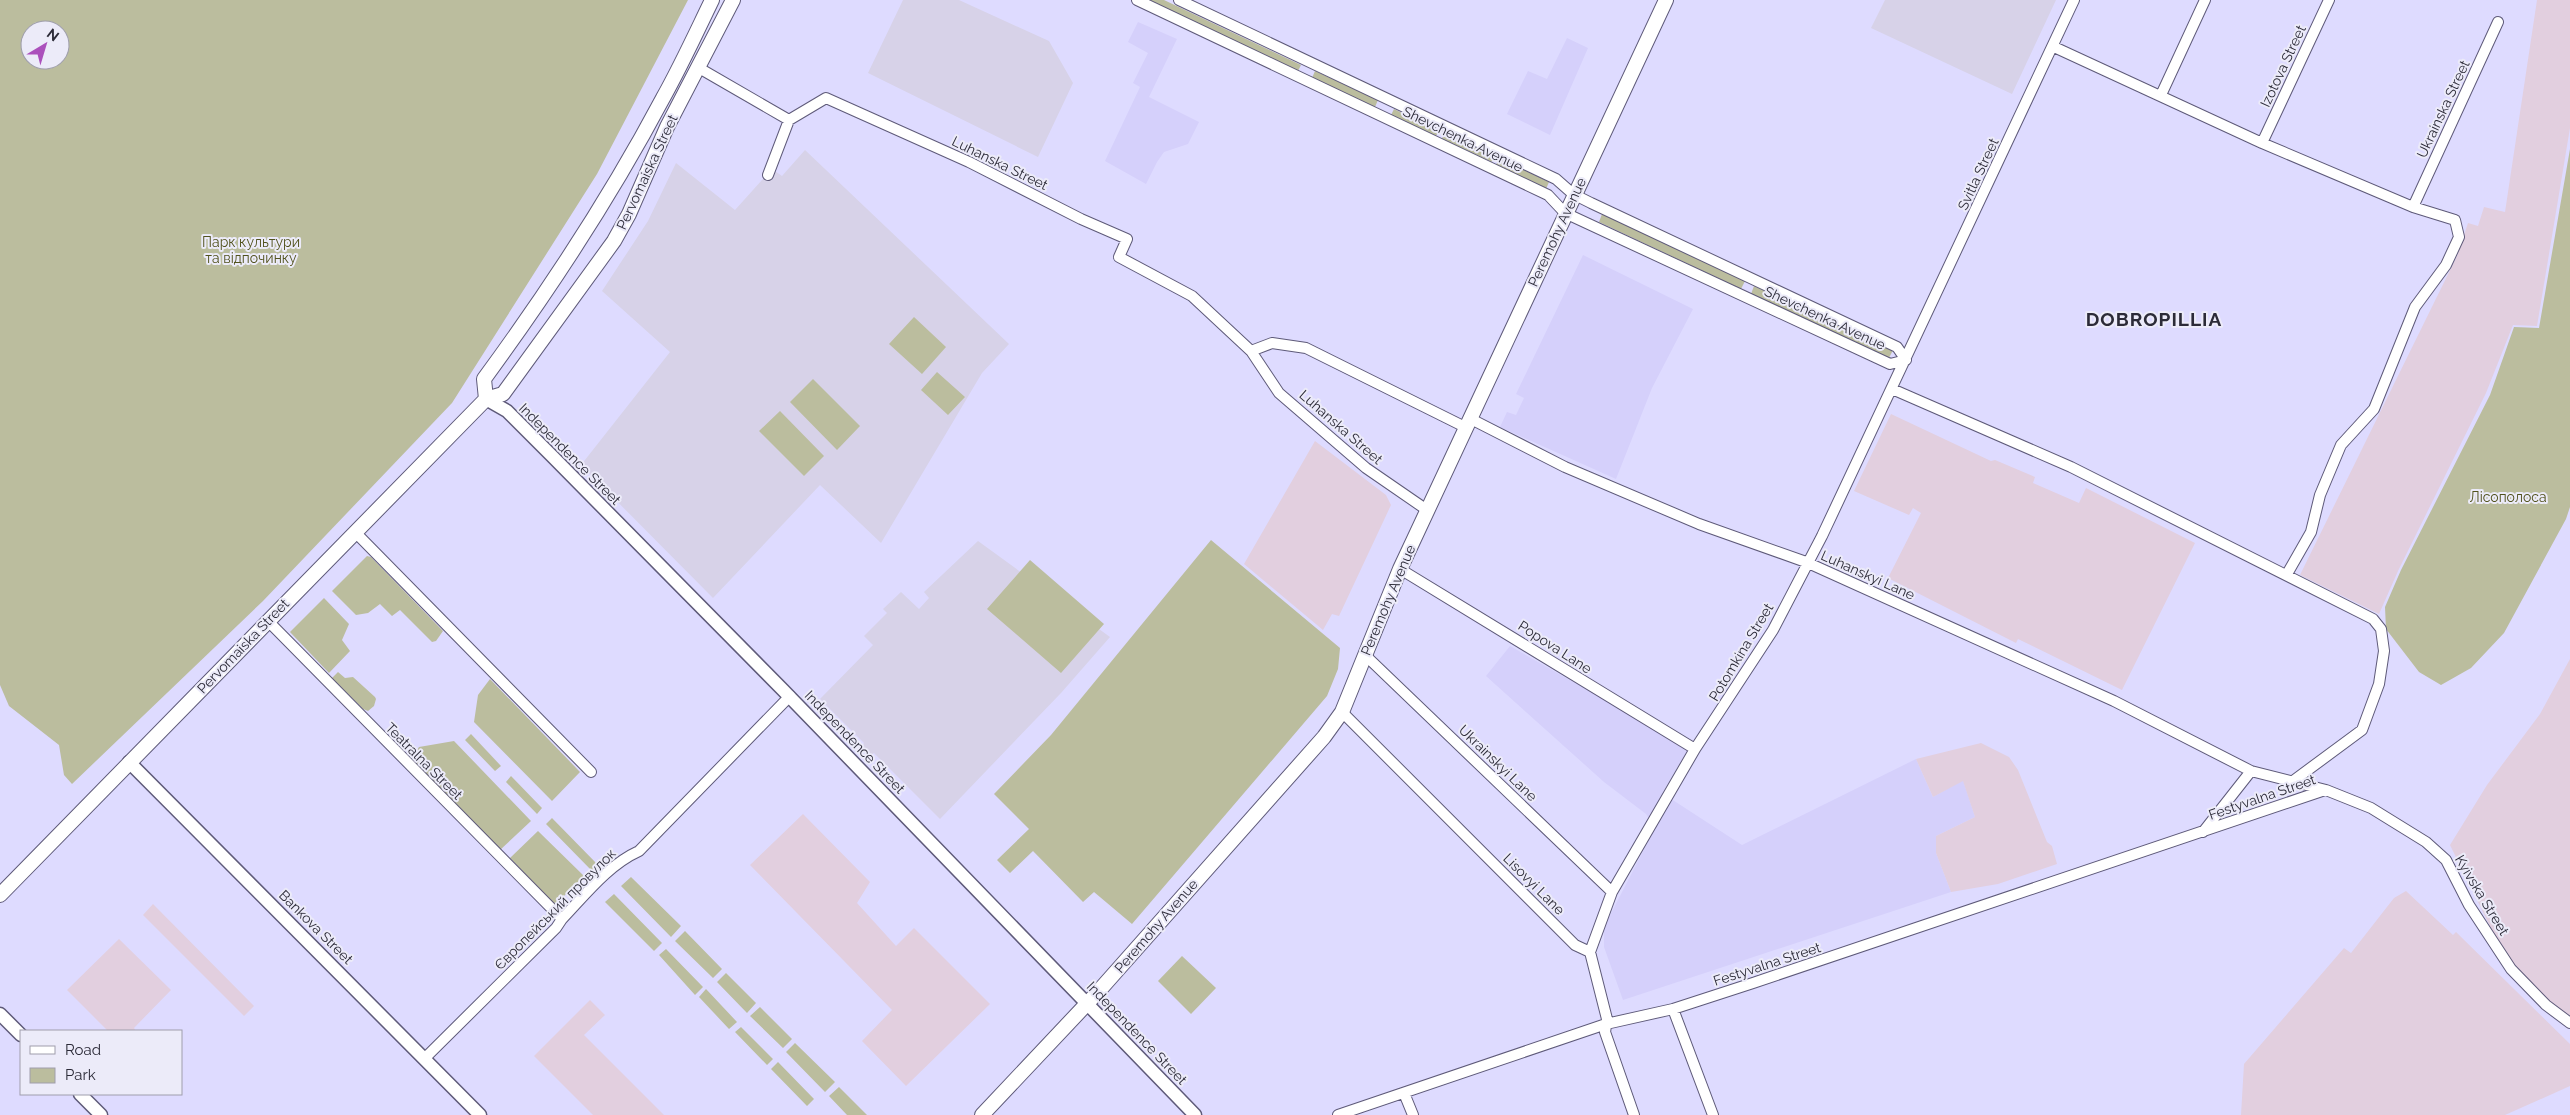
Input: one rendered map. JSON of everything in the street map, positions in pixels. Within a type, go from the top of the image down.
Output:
[{"type":"main road","name":"Pervomaiska Street","points":[[486,399],[484,379],[583,237],[608,196],[664,98],[712,0]]},
{"type":"main road","name":"Pervomaiska Street","points":[[0,895],[355,532],[411,478],[486,399],[503,394],[614,241],[629,214],[668,127],[733,0]]},
{"type":"main road","name":"Peremohy Avenue","points":[[982,1115],[1087,1003],[1324,738],[1342,712],[1400,569],[1573,194],[1666,0]]},
{"type":"street","name":"Shevchenka Avenue","points":[[1137,0],[1548,196],[1565,213],[1890,364],[1906,360],[1897,347],[1573,194],[1556,179],[1180,0]]},
{"type":"street","name":"Svitla Street","points":[[1906,360],[2054,47],[2074,0]]},
{"type":"street","points":[[2161,95],[2204,0]]},
{"type":"street","name":"Izotova Street","points":[[2262,143],[2329,0]]},
{"type":"street","name":"Ukrainska Street","points":[[2413,207],[2498,22]]},
{"type":"street","points":[[2054,47],[2262,143],[2413,207],[2455,220],[2459,237],[2446,265],[2415,307],[2374,409],[2342,445],[2320,495],[2310,532],[2287,574]]},
{"type":"street","points":[[699,68],[789,120],[768,175]]},
{"type":"street","name":"Luhanska Street","points":[[789,120],[826,98],[969,162],[1081,219],[1127,239],[1119,257],[1192,296],[1251,351],[1279,393],[1366,468],[1427,510]]},
{"type":"street","points":[[1251,351],[1272,343],[1306,348],[1467,423]]},
{"type":"street","name":"Potomkina Street","points":[[1590,952],[1612,892],[1695,749],[1773,630],[1806,562],[1822,536],[1906,360]]},
{"type":"street","points":[[1892,389],[2071,467],[2374,619],[2381,629],[2384,651],[2379,684],[2362,730],[2293,781]]},
{"type":"street","name":"Independence Street","points":[[486,399],[507,411],[790,696],[1195,1115]]},
{"type":"street","name":"Luhanskyi Lane","points":[[1467,423],[1699,524],[1806,562],[2114,701],[2251,771]]},
{"type":"street","points":[[355,532],[591,772]]},
{"type":"street","name":"Popova Lane","points":[[1400,569],[1695,749]]},
{"type":"street","name":"Teatralna Street","points":[[268,622],[562,919]]},
{"type":"street","name":"Ukrainskyi Lane","points":[[1365,656],[1612,892]]},
{"type":"street","name":"Європейський провулок","points":[[425,1058],[556,928],[562,919],[623,858],[639,851],[790,696]]},
{"type":"street","name":"Lisovyi Lane","points":[[1342,712],[1575,945],[1590,952]]},
{"type":"street","name":"Bankova Street","points":[[130,762],[480,1115]]},
{"type":"street","name":"Festyvalna Street","points":[[2203,832],[2251,771],[2326,790]]},
{"type":"street","name":"Festyvalna Street","points":[[1338,1115],[1606,1024],[1673,1010],[2326,790]]},
{"type":"street","name":"Kyivska Street","points":[[2326,790],[2370,808],[2426,842],[2446,860],[2469,905],[2511,970],[2546,1004],[2570,1023]]},
{"type":"street","points":[[1590,952],[1606,1024],[1605,1032],[1634,1115]]},
{"type":"street","points":[[1673,1010],[1713,1115]]},
{"type":"street","points":[[0,1014],[20,1035]]},
{"type":"street","points":[[1404,1093],[1413,1115]]},
{"type":"street","points":[[81,1095],[101,1115]]},
{"type":"shaded area","points":[[903,0],[959,0],[1049,41],[1073,83],[1038,157],[868,73]]},
{"type":"shaded area","points":[[1885,0],[2056,0],[2012,94],[1871,28]]},
{"type":"shaded area","points":[[2537,0],[2570,0],[2570,128],[2537,326],[2513,325],[2486,393],[2398,571],[2379,614],[2300,575],[2457,256],[2468,223],[2478,226],[2484,207],[2505,212]]},
{"type":"shaded area","points":[[1138,22],[1177,39],[1149,97],[1199,122],[1188,144],[1164,152],[1146,184],[1105,161],[1140,87],[1133,83],[1148,53],[1128,42]]},
{"type":"shaded area","points":[[1567,38],[1588,48],[1550,135],[1507,114],[1528,71],[1547,79]]},
{"type":"shaded area","points":[[805,150],[1009,344],[982,373],[881,543],[820,485],[713,598],[581,465],[670,352],[602,291],[648,221],[676,163],[735,210],[772,169],[782,176]]},
{"type":"shaded area","points":[[1583,255],[1693,309],[1652,388],[1616,479],[1500,427],[1507,412],[1516,415],[1524,398],[1516,394]]},
{"type":"shaded area","points":[[1891,414],[1991,461],[1995,460],[2035,477],[2033,483],[2079,503],[2086,488],[2195,543],[2122,690],[2018,639],[2016,643],[1888,578],[1921,513],[1913,508],[1909,515],[1854,491]]},
{"type":"shaded area","points":[[1315,441],[1386,495],[1391,505],[1339,616],[1332,614],[1323,630],[1244,564]]},
{"type":"shaded area","points":[[978,541],[1110,637],[1061,693],[940,819],[874,753],[871,755],[862,746],[864,743],[820,699],[873,645],[864,636],[887,613],[883,609],[901,592],[919,609],[929,598],[924,592]]},
{"type":"shaded area","points":[[1510,646],[1689,748],[1662,793],[1742,845],[1916,759],[1933,797],[1963,780],[1975,817],[1936,836],[1936,853],[1951,892],[1623,1000],[1604,947],[1604,927],[1655,828],[1646,814],[1604,782],[1486,676]]},
{"type":"shaded area","points":[[2570,659],[2570,1023],[2511,969],[2450,845],[2487,785],[2540,714]]},
{"type":"shaded area","points":[[1981,743],[2009,757],[2018,770],[2047,842],[2052,846],[2057,864],[1998,884],[1951,892],[1936,853],[1936,836],[1975,817],[1963,781],[1933,797],[1916,759]]},
{"type":"shaded area","points":[[803,814],[870,882],[857,903],[896,946],[914,928],[990,1004],[906,1086],[862,1041],[892,1010],[750,865]]},
{"type":"shaded area","points":[[2406,891],[2453,935],[2456,932],[2570,1044],[2570,1086],[2505,1115],[2241,1115],[2244,1064],[2344,948],[2351,953],[2394,898]]},
{"type":"shaded area","points":[[153,904],[254,1006],[244,1016],[143,915]]},
{"type":"shaded area","points":[[119,939],[171,990],[134,1028],[135,1030],[107,1030],[67,990]]},
{"type":"shaded area","points":[[590,1000],[605,1015],[584,1035],[664,1115],[593,1115],[534,1056]]},
{"type":"green space","name":"Парк культури та відпочинку","points":[[0,0],[688,0],[597,174],[452,403],[263,601],[72,784],[64,775],[59,745],[9,706],[0,685]]},
{"type":"green space","points":[[1148,0],[1164,0],[1301,65],[1298,71]]},
{"type":"green space","points":[[1315,71],[1378,100],[1375,107],[1312,78]]},
{"type":"green space","points":[[1394,109],[1439,131],[1436,136],[1391,115]]},
{"type":"green space","points":[[1444,133],[1494,156],[1492,162],[1442,139]]},
{"type":"green space","name":"Лісополоса","points":[[2570,149],[2570,507],[2566,519],[2504,633],[2471,668],[2441,685],[2419,672],[2386,629],[2385,607],[2401,570],[2490,395],[2514,327],[2539,328]]},
{"type":"green space","points":[[1499,158],[1549,182],[1546,189],[1496,165]]},
{"type":"green space","points":[[1602,214],[1745,281],[1741,289],[1599,222]]},
{"type":"green space","points":[[1754,286],[1893,350],[1889,358],[1751,294]]},
{"type":"green space","points":[[914,317],[946,347],[922,374],[889,344]]},
{"type":"green space","points":[[937,372],[965,397],[948,415],[921,390]]},
{"type":"green space","points":[[813,379],[860,426],[837,450],[790,402]]},
{"type":"green space","points":[[780,411],[824,456],[804,476],[759,431]]},
{"type":"green space","points":[[1211,540],[1340,648],[1338,669],[1327,696],[1132,924],[1094,892],[1083,902],[1033,851],[1010,873],[997,860],[1029,829],[994,794],[1051,735]]},
{"type":"green space","points":[[367,556],[371,557],[443,631],[436,641],[432,642],[400,610],[392,616],[380,604],[368,613],[356,615],[332,591]]},
{"type":"green space","points":[[1030,560],[1104,624],[1061,673],[987,609]]},
{"type":"green space","points":[[324,598],[349,624],[342,640],[350,651],[329,673],[290,632]]},
{"type":"green space","points":[[338,672],[345,678],[353,677],[375,697],[374,706],[368,711],[363,709],[332,678]]},
{"type":"green space","points":[[490,679],[580,772],[552,801],[474,722],[478,695]]},
{"type":"green space","points":[[471,734],[501,766],[495,771],[465,740]]},
{"type":"green space","points":[[454,741],[531,821],[500,850],[411,760],[419,747]]},
{"type":"green space","points":[[511,776],[542,808],[537,814],[506,782]]},
{"type":"green space","points":[[552,818],[598,865],[592,871],[546,824]]},
{"type":"green space","points":[[538,831],[584,876],[555,905],[510,858]]},
{"type":"green space","points":[[631,877],[681,926],[671,937],[621,886]]},
{"type":"green space","points":[[614,894],[662,943],[654,951],[605,902]]},
{"type":"green space","points":[[685,931],[722,969],[713,978],[675,941]]},
{"type":"green space","points":[[666,949],[703,987],[695,995],[659,955]]},
{"type":"green space","points":[[1182,956],[1216,988],[1191,1014],[1158,981]]},
{"type":"green space","points":[[726,973],[756,1003],[747,1013],[717,982]]},
{"type":"green space","points":[[706,989],[737,1022],[729,1029],[699,997]]},
{"type":"green space","points":[[760,1007],[792,1039],[783,1048],[750,1016]]},
{"type":"green space","points":[[741,1027],[773,1059],[767,1065],[735,1032]]},
{"type":"green space","points":[[795,1043],[835,1082],[825,1092],[786,1052]]},
{"type":"green space","points":[[778,1062],[814,1099],[807,1106],[771,1069]]},
{"type":"green space","points":[[839,1087],[867,1115],[847,1115],[829,1096]]},
{"type":"district","name":"DOBROPILLIA","points":[[2154,319]]}]
